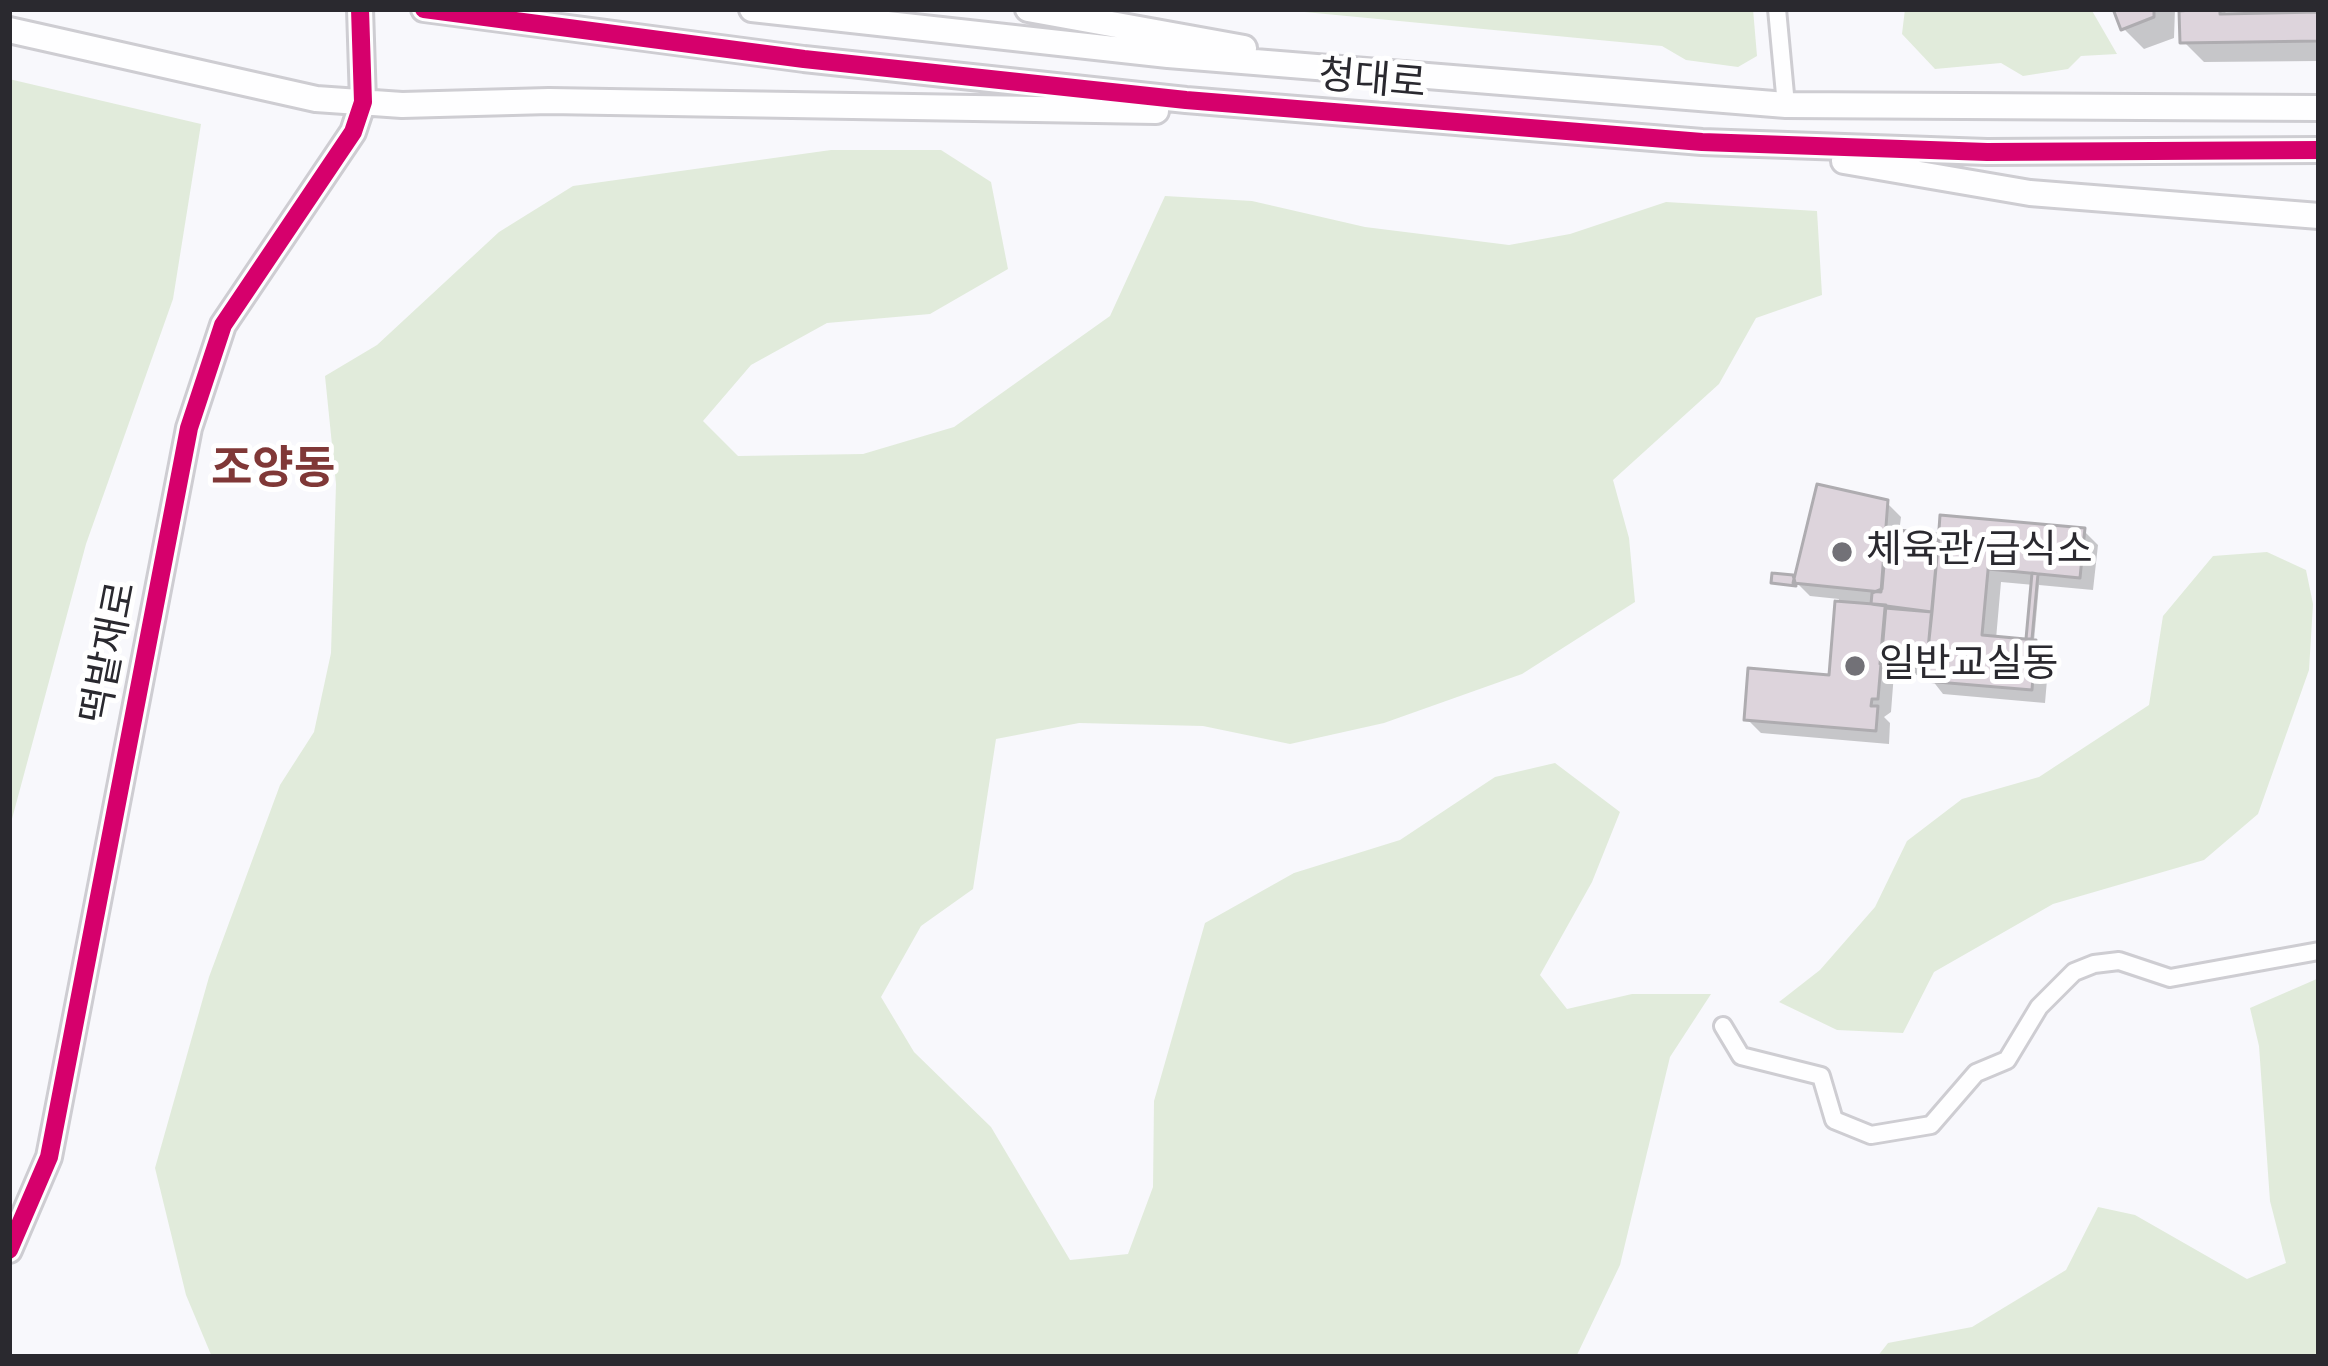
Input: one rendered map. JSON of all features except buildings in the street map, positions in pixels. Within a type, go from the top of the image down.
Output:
[{"type":"street","points":[[360,9],[363,102]]},
{"type":"street","name":"청대로","points":[[752,9],[1122,51],[1786,105],[1971,110],[2319,108]]},
{"type":"street","points":[[1028,9],[1370,71]]},
{"type":"street","points":[[1777,9],[1786,105]]},
{"type":"street","name":"청대로","points":[[436,10],[872,67],[1359,114],[1753,145],[1987,152],[2319,150]]},
{"type":"street","points":[[9,30],[316,100],[1359,114]]},
{"type":"street","name":"떡밭재로","points":[[9,1250],[49,1157],[189,428],[223,325],[340,155],[363,102]]},
{"type":"street","points":[[1753,145],[2030,194],[2319,216]]},
{"type":"street","points":[[1723,1025],[1742,1056],[1821,1076],[1834,1120],[1871,1135],[1931,1125],[1976,1073],[2007,1060],[2039,1007],[2074,972],[2119,961],[2170,978],[2319,951]]},
{"type":"green space","points":[[1273,9],[1753,9],[1757,56],[1738,67],[1686,60],[1662,46]]},
{"type":"green space","points":[[1905,9],[2091,9],[2117,54],[2081,56],[2068,69],[2023,76],[2001,63],[1935,69],[1902,34]]},
{"type":"green space","points":[[9,79],[201,124],[173,299],[86,544],[9,830]]},
{"type":"green space","points":[[831,150],[941,150],[991,182],[1008,269],[930,314],[827,323],[751,365],[703,421],[738,456],[863,454],[954,427],[1110,316],[1165,196],[1252,201],[1365,227],[1509,245],[1570,234],[1666,202],[1817,211],[1822,295],[1756,318],[1719,384],[1613,480],[1629,538],[1635,602],[1522,674],[1384,723],[1290,744],[1203,726],[1079,723],[996,739],[973,889],[921,926],[881,997],[914,1052],[991,1127],[1070,1260],[1128,1254],[1153,1187],[1154,1101],[1205,923],[1294,873],[1400,840],[1495,777],[1555,763],[1620,812],[1592,882],[1540,975],[1567,1009],[1632,994],[1711,994],[1670,1057],[1620,1265],[1576,1357],[212,1357],[186,1295],[155,1168],[209,977],[280,785],[314,732],[331,653],[336,484],[325,376],[377,345],[499,232],[573,186]]},
{"type":"green space","points":[[2267,552],[2306,570],[2313,604],[2309,670],[2258,814],[2204,860],[2053,904],[1934,972],[1903,1033],[1837,1030],[1779,1002],[1820,970],[1875,907],[1907,841],[1962,799],[2039,777],[2149,705],[2163,616],[2213,556]]},
{"type":"green space","points":[[2319,978],[2319,1357],[1877,1357],[1888,1343],[1972,1327],[2066,1270],[2098,1207],[2135,1215],[2247,1279],[2286,1263],[2270,1201],[2259,1046],[2250,1008]]},
{"type":"cycle path","points":[[9,1250],[49,1157],[189,428],[223,325],[353,132],[363,102],[360,9]]},
{"type":"cycle path","points":[[424,9],[804,59],[1186,100],[1702,142],[1987,152],[2319,150]]},
{"type":"place","name":"체육관/급식소","points":[[1842,552]]},
{"type":"place","name":"일반교실동","points":[[1855,666]]},
{"type":"district","name":"조양동","points":[[273,472]]}]
